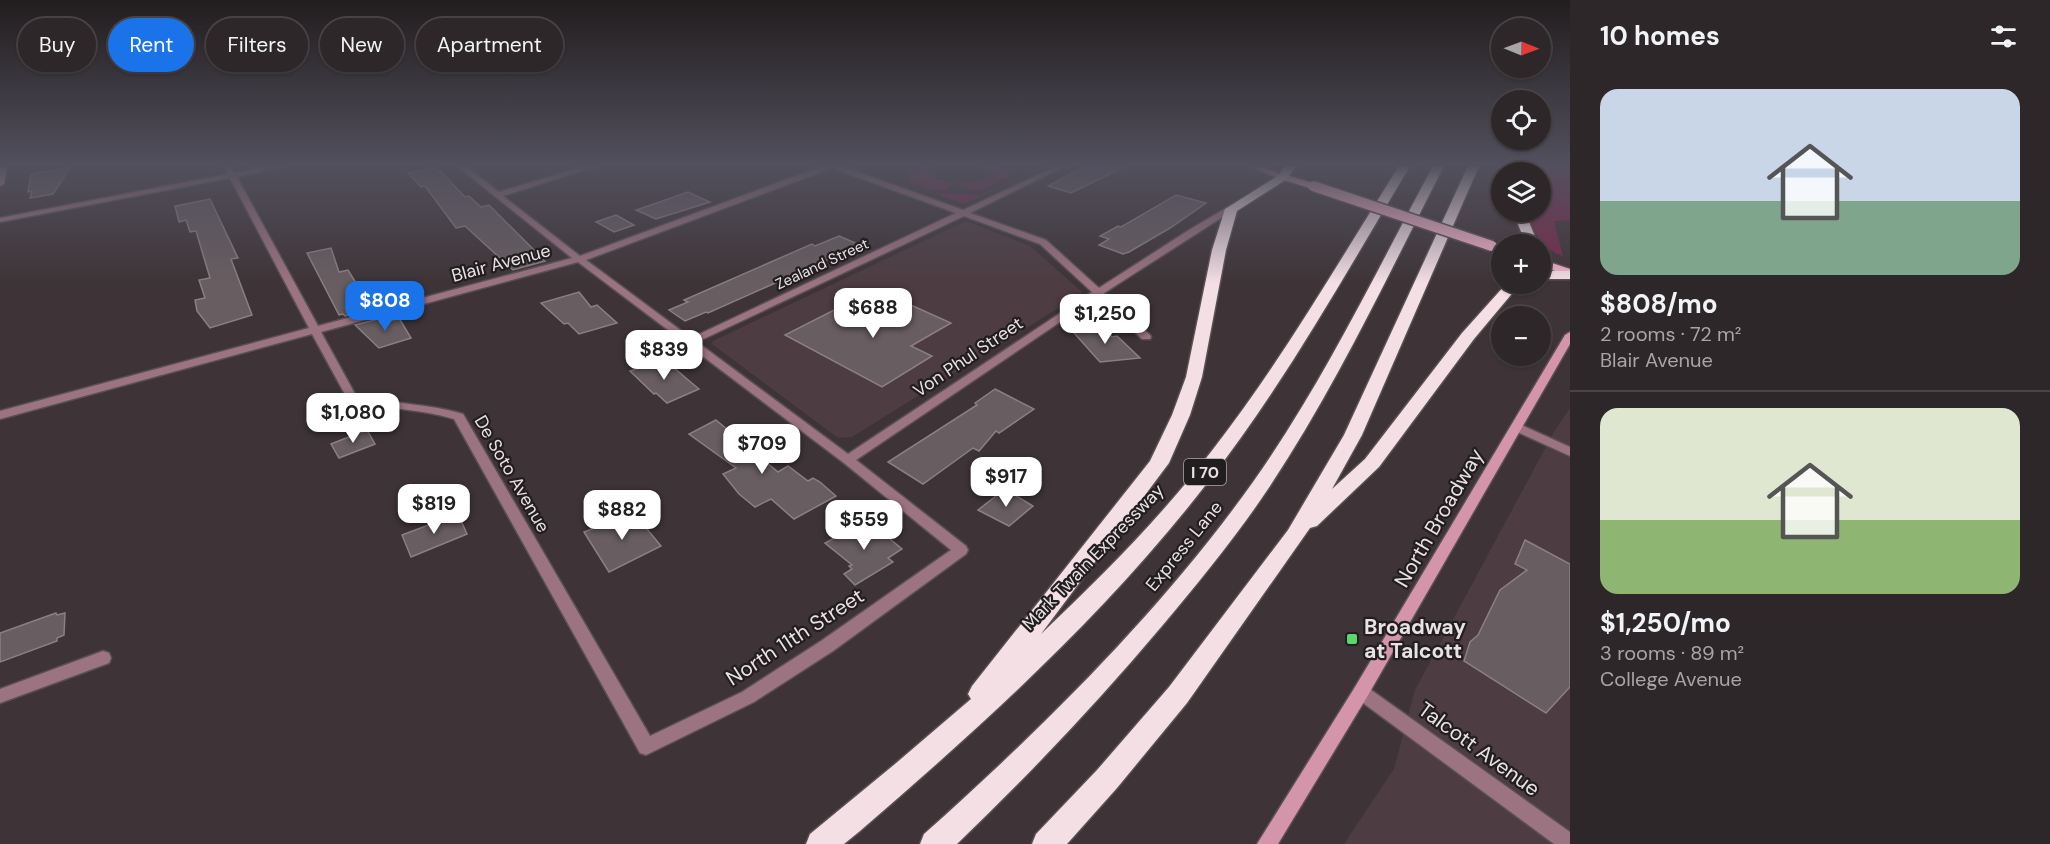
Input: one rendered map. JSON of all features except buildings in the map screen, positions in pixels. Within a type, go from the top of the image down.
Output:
[{"type":"highway","points":[[950,733],[1159,463],[1181,415],[1194,377],[1219,250],[1231,209],[1237,205]]},
{"type":"highway","name":"Mark Twain Expressway","points":[[820,844],[950,733],[1076,615],[1158,529],[1191,490],[1259,398],[1380,205]]},
{"type":"highway","name":"Express Lane","points":[[936,844],[982,802],[1107,675],[1230,527],[1272,469],[1305,416],[1418,205]]},
{"type":"highway","points":[[1047,844],[1107,779],[1178,695],[1296,535],[1357,425],[1456,205]]},
{"type":"highway","points":[[1551,275],[1570,274]]},
{"type":"highway","points":[[1296,535],[1372,464],[1462,344],[1504,294]]},
{"type":"main road","points":[[1370,205],[1491,246]]},
{"type":"main road","points":[[1551,266],[1570,274]]},
{"type":"main road","name":"North Broadway","points":[[1267,844],[1361,692],[1570,335]]},
{"type":"street","points":[[0,220],[77,205]]},
{"type":"street","name":"De Soto Avenue","points":[[248,205],[351,396],[367,402],[446,411],[459,417],[646,747]]},
{"type":"street","points":[[511,205],[579,259],[692,341],[848,460]]},
{"type":"street","name":"Blair Avenue","points":[[0,415],[579,259],[724,205]]},
{"type":"street","points":[[942,205],[1043,242],[1146,337]]},
{"type":"street","name":"Zealand Street","points":[[692,341],[980,205]]},
{"type":"street","name":"Von Phul Street","points":[[848,460],[1078,304],[1197,227],[1231,209]]},
{"type":"street","points":[[1516,427],[1570,452]]},
{"type":"street","name":"North 11th Street","points":[[646,747],[748,697],[828,646],[961,550],[848,460]]},
{"type":"street","points":[[0,696],[103,658]]},
{"type":"street","name":"Talcott Avenue","points":[[1361,692],[1570,844]]},
{"type":"shaded area","points":[[1551,205],[1570,205],[1570,220],[1554,221],[1563,256],[1551,250],[1551,234],[1535,232],[1530,222],[1551,222]]},
{"type":"shaded area","points":[[966,221],[1030,246],[1082,292],[1081,294],[852,437],[838,438],[712,344],[713,341]]},
{"type":"shaded area","points":[[1570,408],[1570,844],[1344,844],[1394,769],[1415,690],[1554,432]]},
{"type":"place","name":"Broadway at Talcott","points":[[1352,639]]}]
